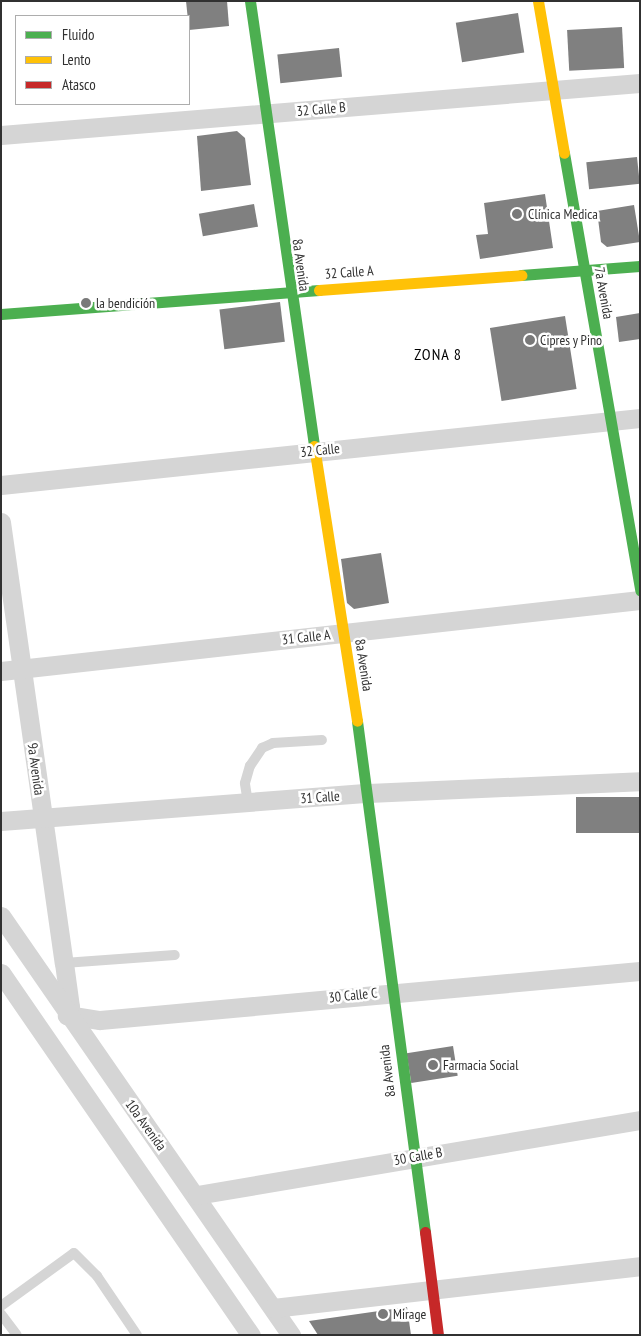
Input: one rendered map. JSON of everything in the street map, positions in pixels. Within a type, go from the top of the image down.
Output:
[{"type":"main road","name":"8a Avenida","points":[[250,1],[290,292],[317,451],[368,793],[412,1157],[438,1335]]},
{"type":"main road","name":"7a Avenida","points":[[538,1],[640,590]]},
{"type":"main road","name":"32 Calle A","points":[[1,314],[640,266]]},
{"type":"street","name":"32 Calle B","points":[[1,135],[640,83]]},
{"type":"street","name":"32 Calle","points":[[1,485],[610,419],[640,418]]},
{"type":"street","name":"9a Avenida","points":[[1,522],[70,1007],[67,1015]]},
{"type":"street","name":"31 Calle A","points":[[1,671],[640,600]]},
{"type":"street","name":"31 Calle","points":[[1,821],[368,793],[640,781]]},
{"type":"street","name":"10a Avenida","points":[[1,916],[67,1015],[197,1196],[291,1335]]},
{"type":"street","name":"30 Calle C","points":[[67,1015],[100,1020],[392,991],[640,971]]},
{"type":"street","points":[[1,972],[252,1335]]},
{"type":"street","name":"30 Calle B","points":[[197,1196],[412,1157],[640,1120]]},
{"type":"street","points":[[272,1308],[640,1266]]},
{"type":"lane","points":[[248,803],[245,783],[250,766],[262,748],[274,743],[322,740]]},
{"type":"lane","points":[[64,963],[175,955]]},
{"type":"lane","points":[[1,1306],[74,1253],[98,1276],[137,1335]]},
{"type":"lane","points":[[1,1314],[17,1335]]},
{"type":"building","points":[[186,1],[227,1],[229,26],[190,30],[190,15],[187,15]]},
{"type":"building","points":[[518,13],[524,53],[462,62],[456,23]]},
{"type":"building","points":[[622,27],[624,68],[569,71],[567,30]]},
{"type":"building","points":[[339,48],[342,77],[280,83],[277,54]]},
{"type":"building","points":[[237,131],[245,138],[251,185],[201,191],[197,136]]},
{"type":"building","points":[[637,157],[640,184],[589,189],[586,162]]},
{"type":"building","points":[[545,194],[553,248],[480,259],[476,235],[488,234],[484,203]]},
{"type":"building","points":[[254,204],[258,227],[203,236],[199,214]]},
{"type":"building","points":[[634,205],[640,242],[607,247],[601,242],[597,211]]},
{"type":"building","points":[[280,302],[285,342],[224,349],[219,309]]},
{"type":"building","points":[[640,313],[640,339],[619,342],[616,317]]},
{"type":"building","points":[[565,316],[577,389],[502,401],[490,328]]},
{"type":"building","points":[[381,553],[389,603],[354,609],[347,603],[341,559]]},
{"type":"building","points":[[576,797],[640,797],[640,833],[576,833]]},
{"type":"building","name":"Farmacia Social","points":[[453,1046],[458,1076],[411,1083],[407,1053]]},
{"type":"building","name":"Mirage","points":[[407,1307],[411,1335],[318,1335],[309,1321]]},
{"type":"traffic: fast","points":[[250,1],[314,446]]},
{"type":"traffic: fast","points":[[564,153],[640,590]]},
{"type":"traffic: fast","points":[[521,275],[640,266]]},
{"type":"traffic: fast","points":[[1,314],[319,290]]},
{"type":"traffic: fast","points":[[357,721],[425,1232]]},
{"type":"traffic: slow","points":[[538,1],[564,153]]},
{"type":"traffic: slow","points":[[319,290],[521,275]]},
{"type":"traffic: slow","points":[[314,446],[357,721]]},
{"type":"traffic: jam","points":[[425,1232],[438,1335]]},
{"type":"place","name":"Clínica Medica","points":[[517,214]]},
{"type":"place","name":"la bendición","points":[[86,303]]},
{"type":"place","name":"Cipres y Pino","points":[[530,340]]},
{"type":"place","name":"Farmacia Social","points":[[433,1065]]},
{"type":"place","name":"Mirage","points":[[383,1314]]},
{"type":"district","name":"ZONA 8","points":[[438,354]]}]
